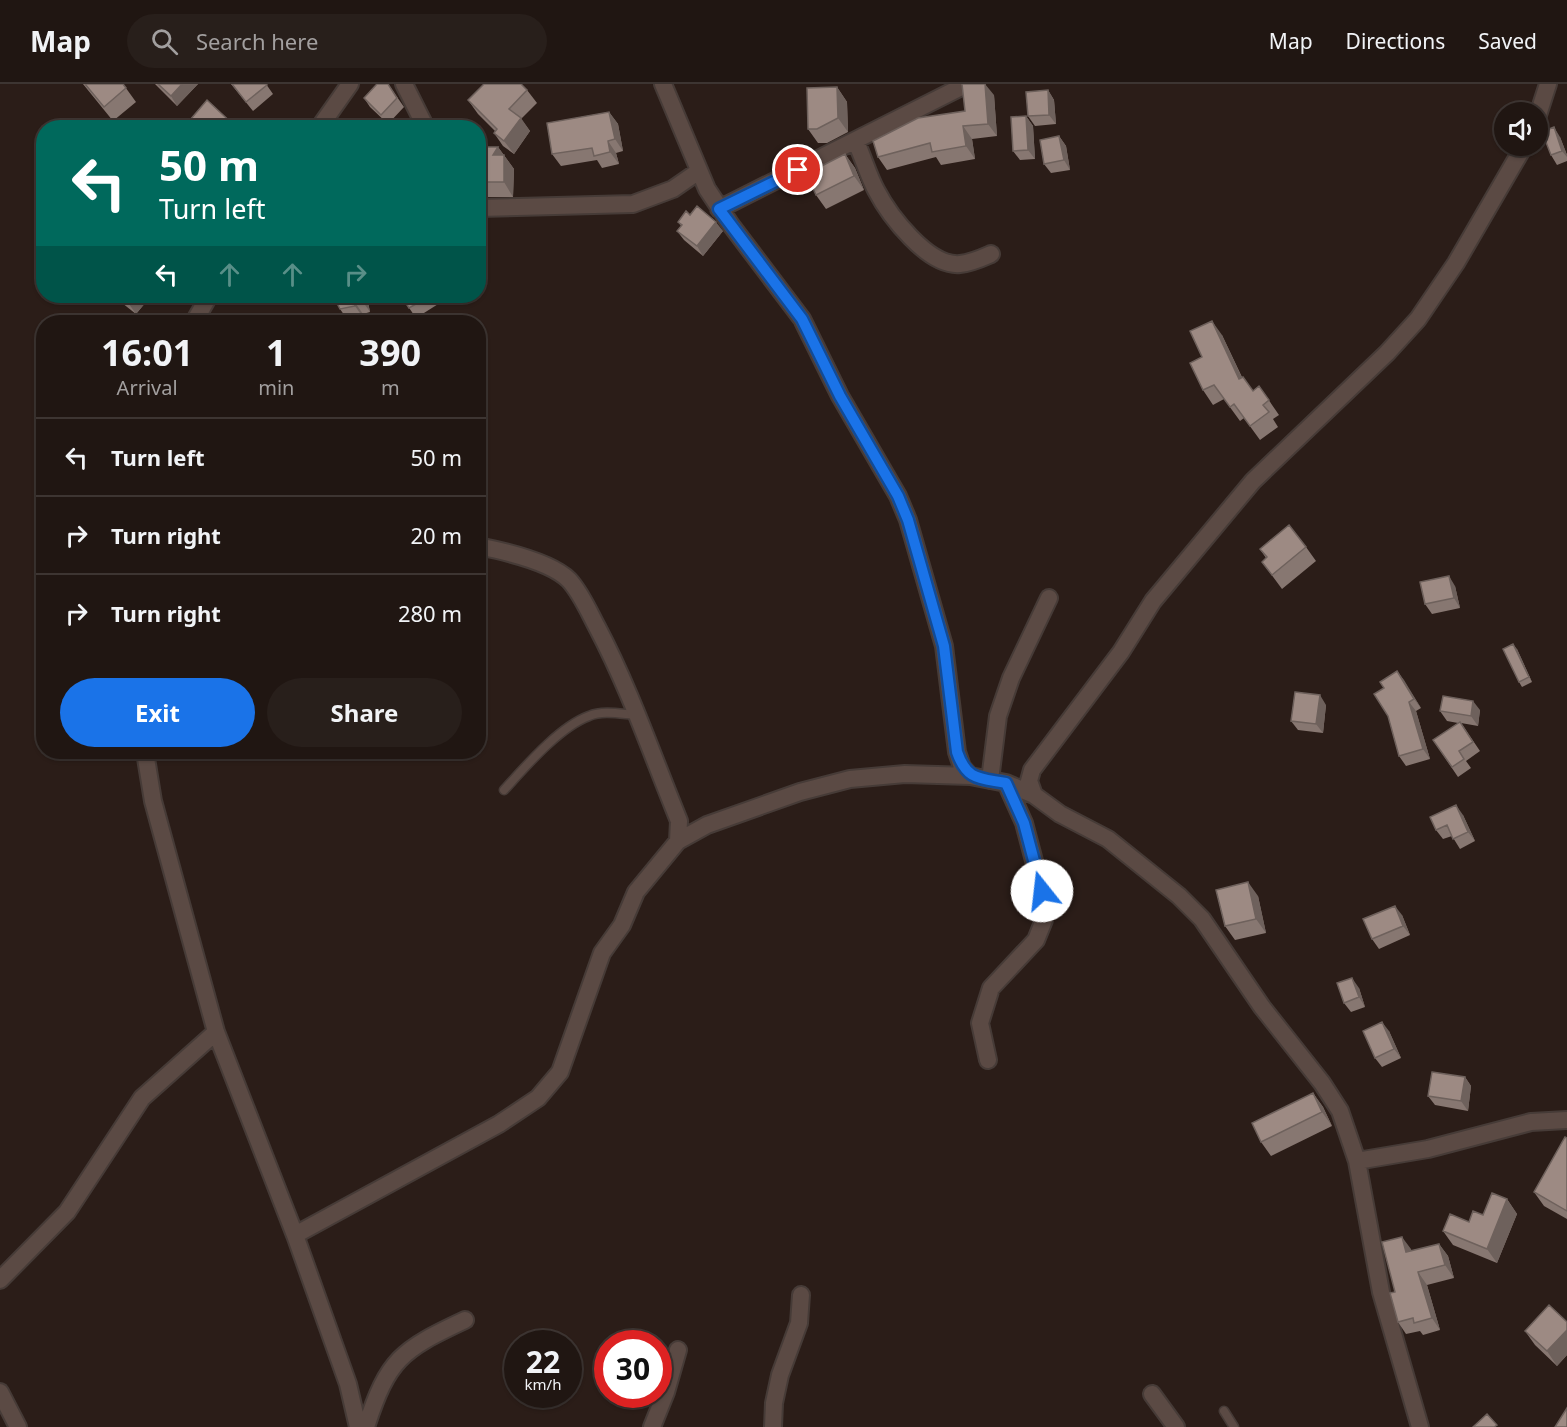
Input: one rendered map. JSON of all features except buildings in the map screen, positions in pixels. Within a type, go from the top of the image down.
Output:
[{"type":"street","points":[[325,120],[350,84]]},
{"type":"street","points":[[404,84],[422,120]]},
{"type":"street","points":[[663,84],[699,171],[719,209],[802,319],[840,396],[898,496],[908,520],[944,646],[957,752],[962,767],[970,776]]},
{"type":"street","points":[[719,209],[856,142],[967,84]]},
{"type":"street","points":[[1542,102],[1548,84]]},
{"type":"street","points":[[856,142],[876,189],[896,220],[924,250],[940,260],[959,264],[992,254]]},
{"type":"street","points":[[1034,795],[1029,781],[1032,770],[1121,652],[1153,601],[1253,481],[1387,352],[1418,319],[1455,263],[1518,156]]},
{"type":"street","points":[[486,208],[633,204],[673,189],[699,171]]},
{"type":"street","points":[[486,548],[531,562],[568,579],[583,600],[611,653],[679,821],[678,841]]},
{"type":"street","points":[[987,1060],[981,1023],[991,988],[1036,940],[1044,920],[1042,891],[1024,823],[998,781],[998,716],[1011,678],[1049,598]]},
{"type":"street","points":[[146,759],[153,801],[216,1032],[295,1234],[348,1384],[358,1427]]},
{"type":"street","points":[[295,1234],[499,1124],[538,1098],[560,1072],[602,952],[622,925],[636,892],[678,841],[707,825],[800,792],[850,779],[905,774],[970,776],[998,781],[1034,795],[1060,814],[1108,839],[1179,896],[1202,919],[1262,1007],[1322,1083],[1340,1112],[1357,1161],[1381,1292],[1419,1427]]},
{"type":"street","points":[[0,1280],[67,1212],[142,1098],[216,1032]]},
{"type":"street","points":[[1357,1161],[1428,1149],[1532,1122],[1567,1120]]},
{"type":"street","points":[[772,1427],[780,1375],[799,1323],[801,1294]]},
{"type":"street","points":[[366,1427],[392,1366],[419,1341],[465,1320]]},
{"type":"street","points":[[651,1427],[666,1392],[678,1350]]},
{"type":"street","points":[[0,1392],[18,1427]]},
{"type":"street","points":[[1152,1394],[1176,1427]]},
{"type":"lane","points":[[504,790],[535,758],[581,720],[601,713],[636,715]]},
{"type":"lane","points":[[1224,1411],[1234,1427]]},
{"type":"route","points":[[798,170],[719,209],[802,319],[827,373],[898,496],[908,520],[944,646],[957,752],[962,767],[970,776],[1006,783],[1024,823],[1042,891]]}]
